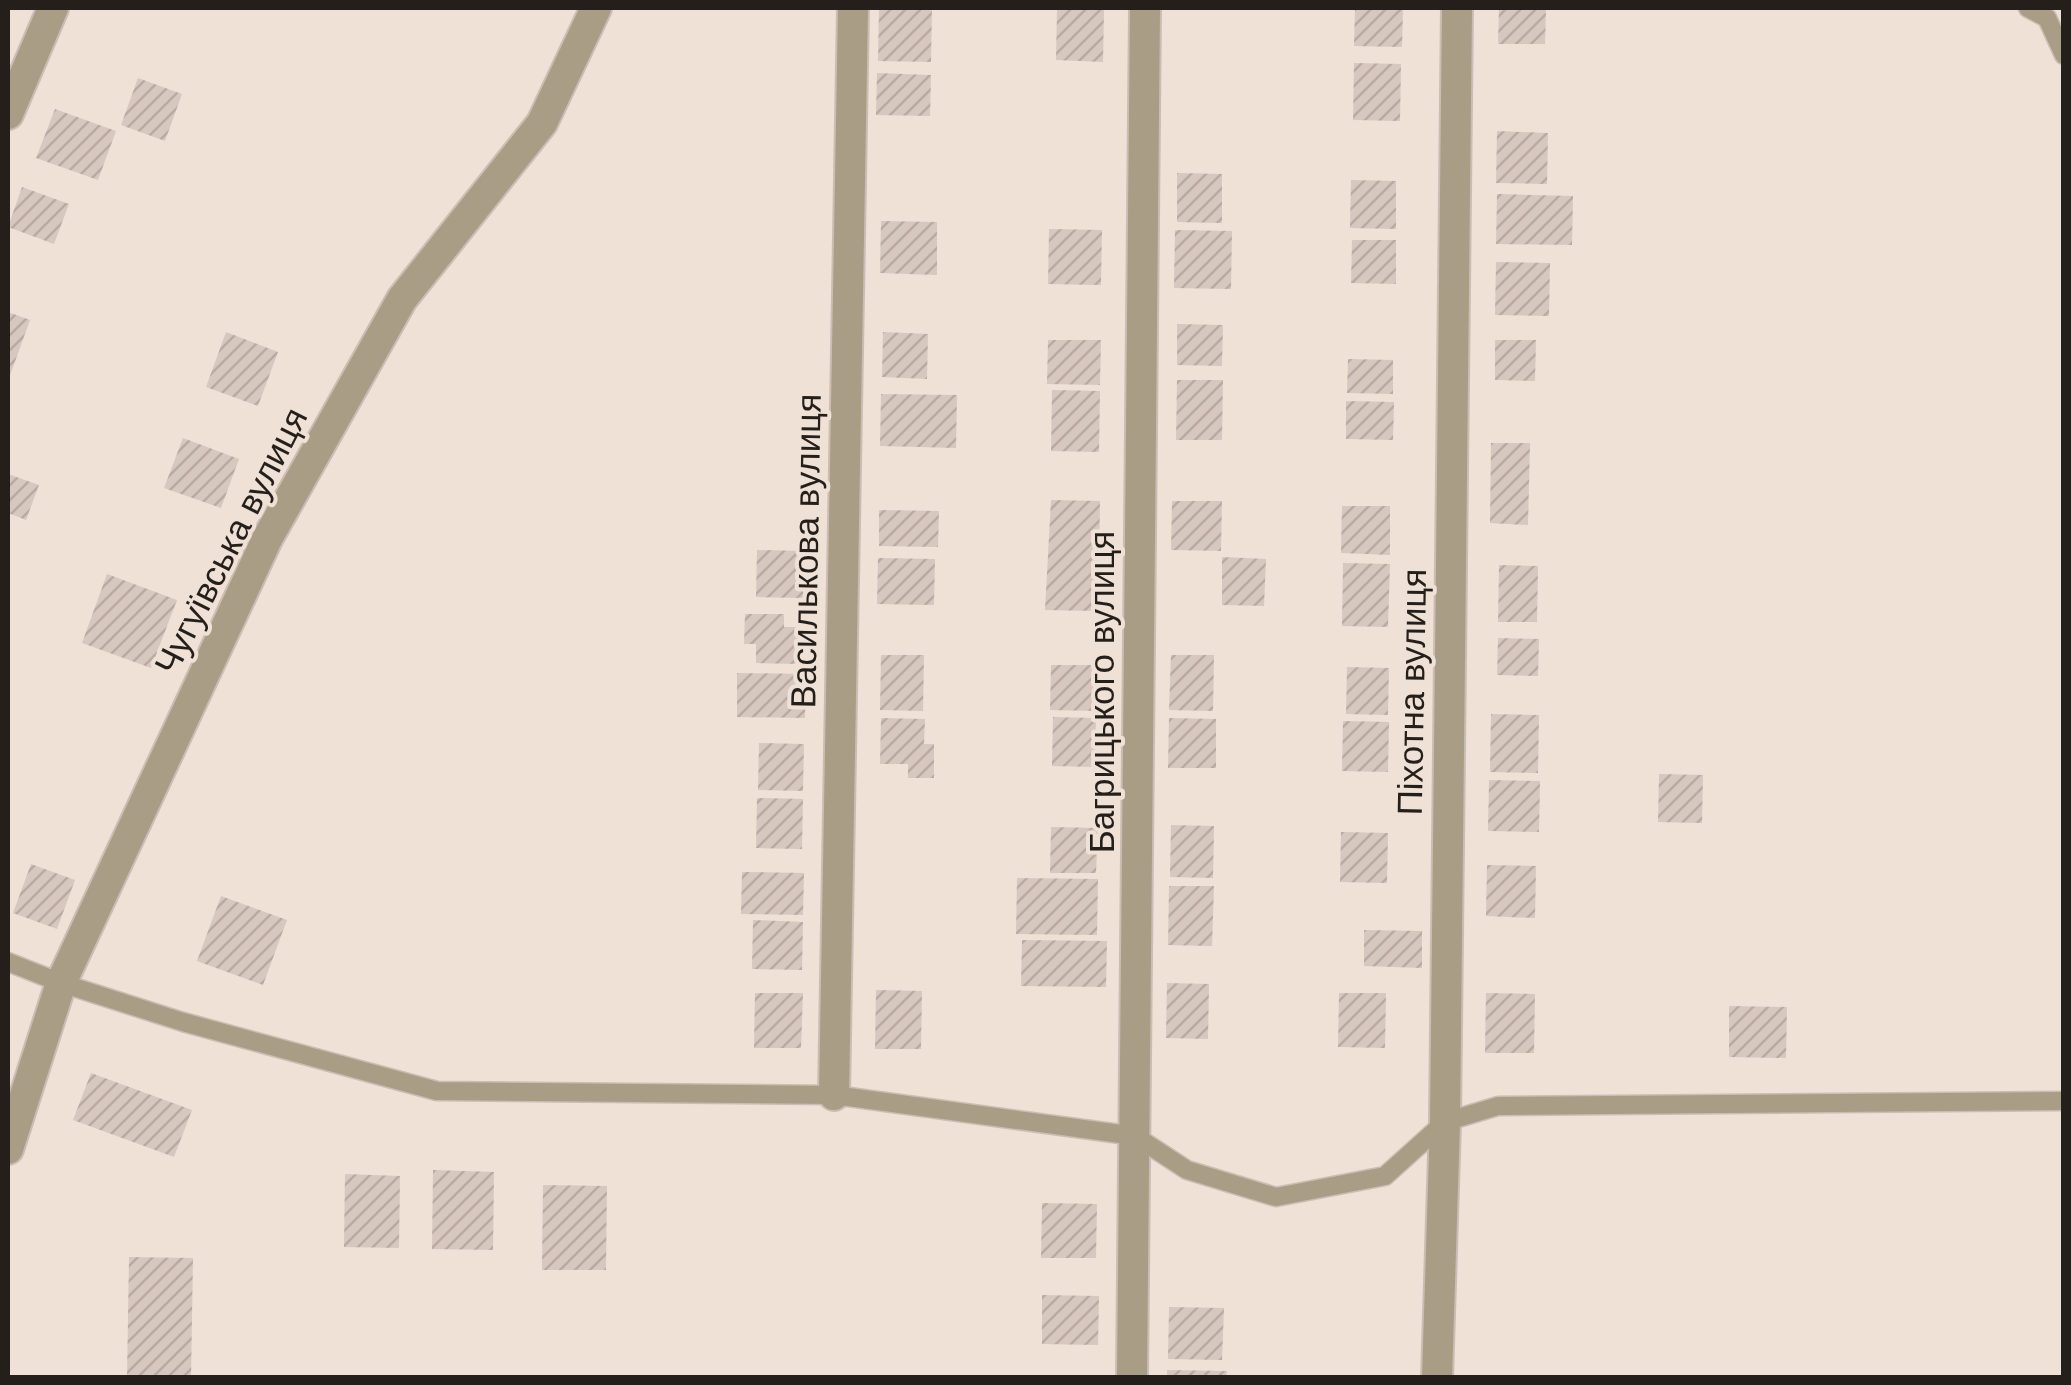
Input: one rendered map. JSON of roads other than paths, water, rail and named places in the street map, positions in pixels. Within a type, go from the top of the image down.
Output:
[{"type":"street","points":[[8,114],[53,8]]},
{"type":"street","name":"Чугуївська вулиця","points":[[8,1149],[62,984],[267,539],[402,299],[542,123],[596,8]]},
{"type":"street","name":"Василькова вулиця","points":[[834,1095],[853,8]]},
{"type":"street","name":"Багрицького вулиця","points":[[1132,1378],[1145,8]]},
{"type":"street","name":"Піхотна вулиця","points":[[1436,1378],[1445,1122],[1457,8]]},
{"type":"lane","points":[[2028,8],[2047,18],[2064,55]]},
{"type":"lane","points":[[8,962],[62,984],[183,1022],[437,1091],[834,1095],[1136,1136],[1186,1170],[1276,1197],[1386,1176],[1445,1122],[1498,1106],[2064,1101]]}]
